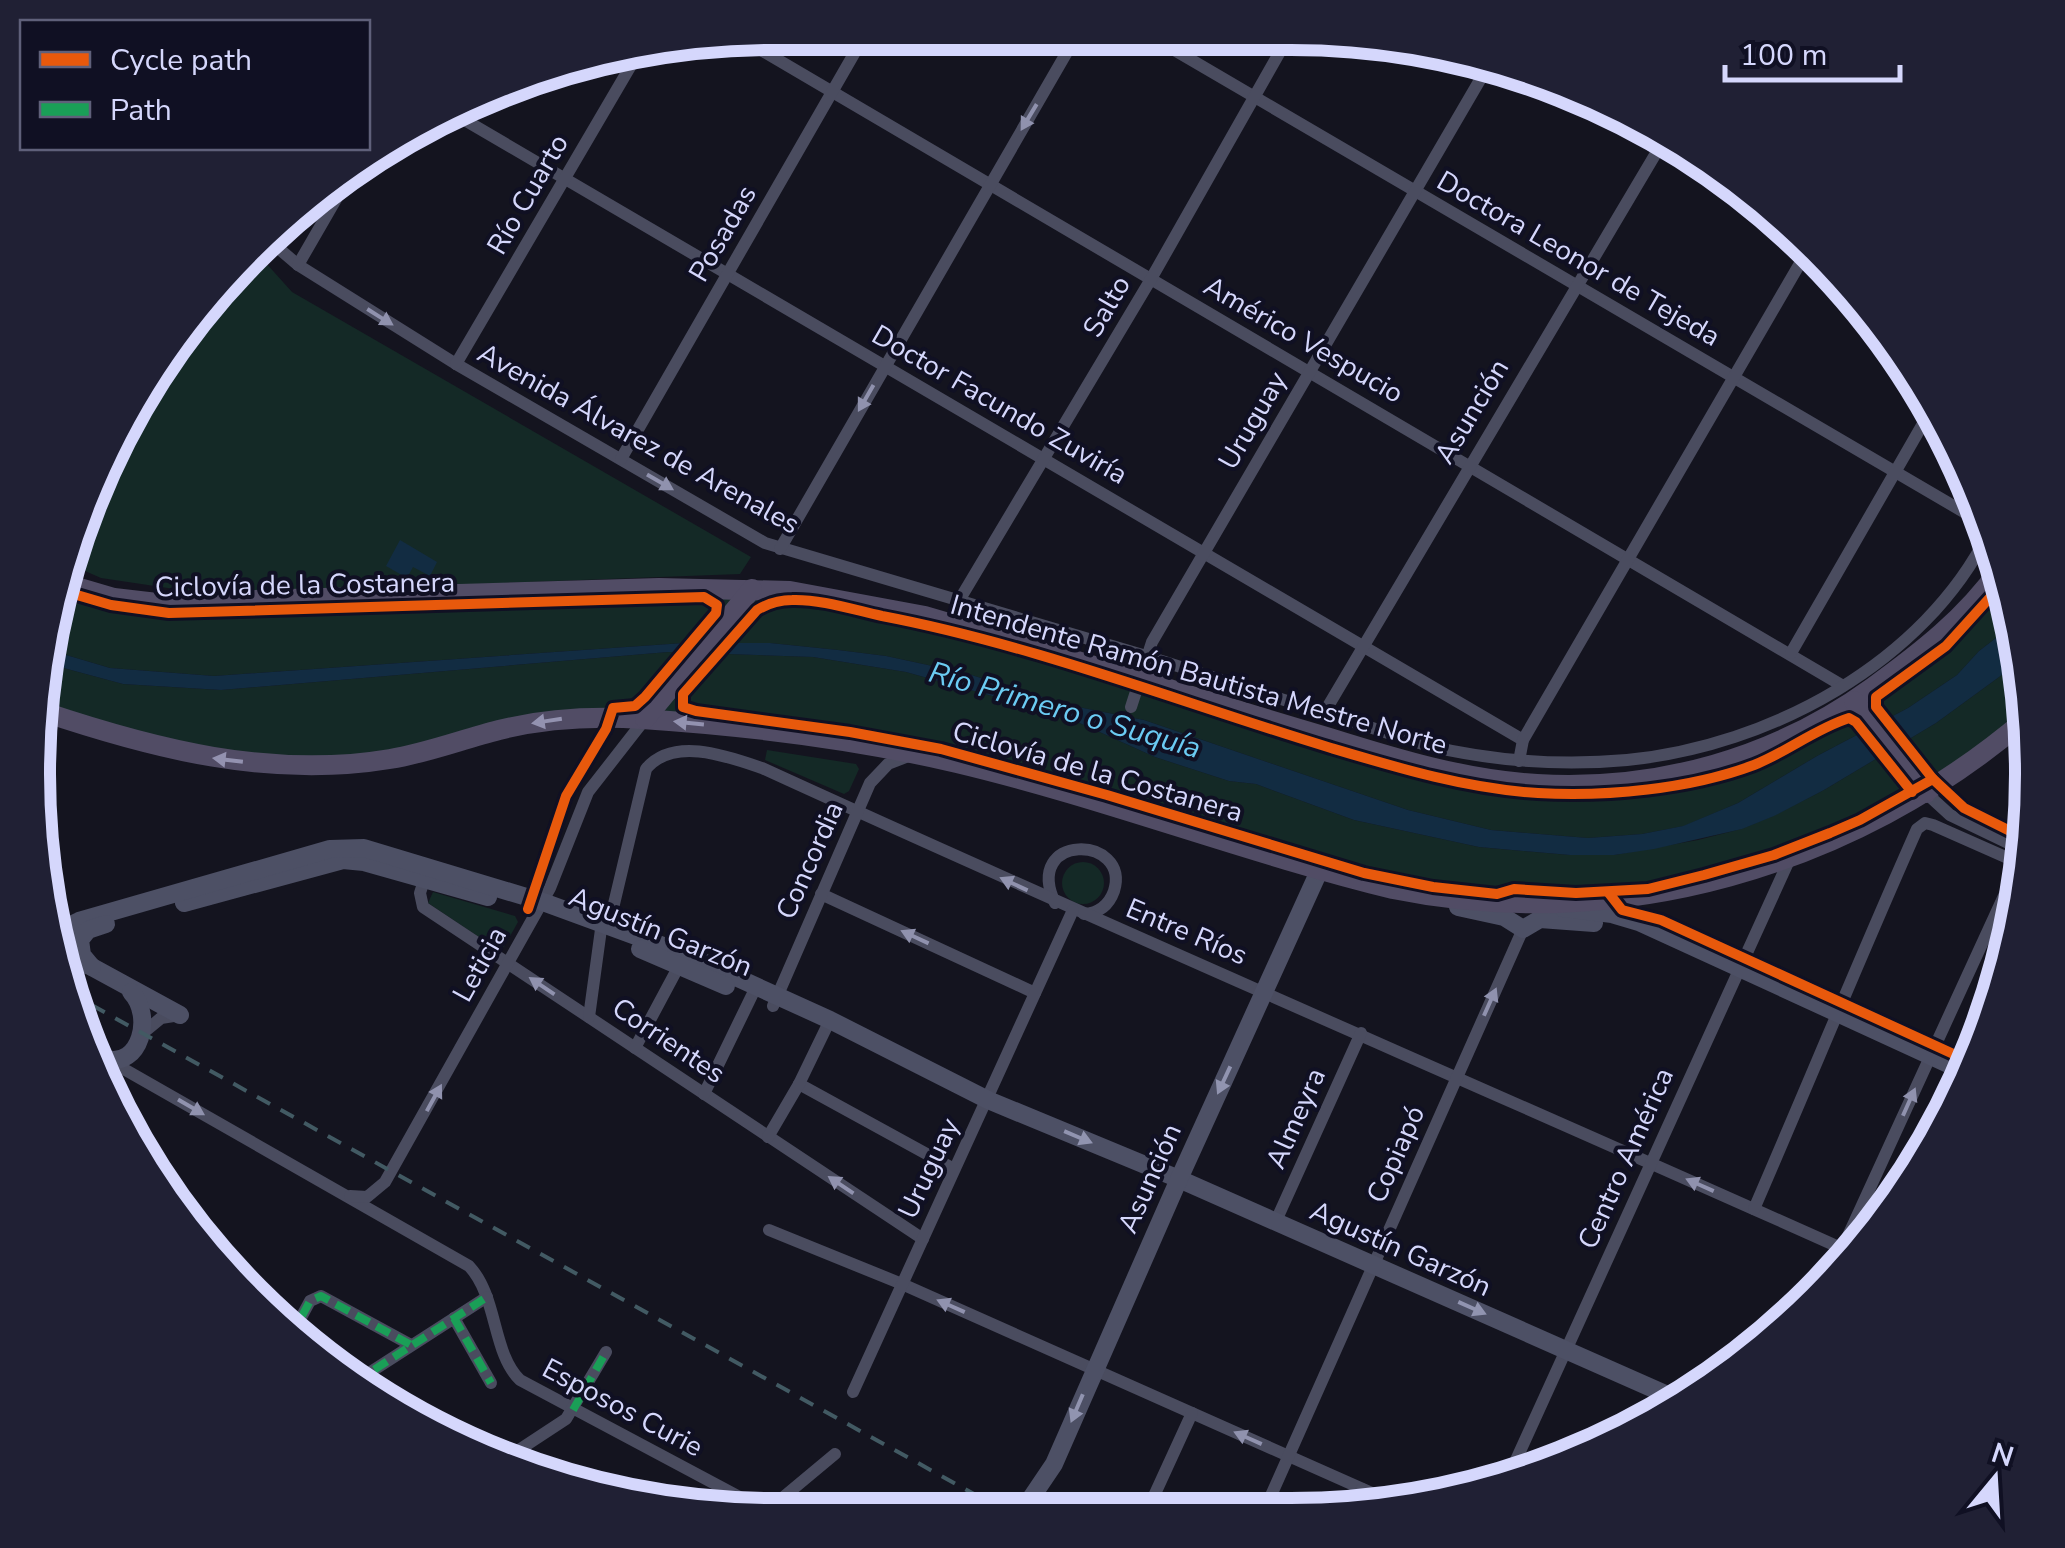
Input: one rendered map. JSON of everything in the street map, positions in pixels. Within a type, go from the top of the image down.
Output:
[{"type":"main road","name":"Intendente Ramón Bautista Mestre Norte","points":[[75,586],[114,598],[156,603],[659,588],[747,595],[790,592],[925,616],[1416,764],[1536,784],[1626,781],[1725,764],[1792,737],[1855,701],[1940,638],[1989,584]]},
{"type":"main road","points":[[648,716],[747,595]]},
{"type":"main road","points":[[1855,701],[1922,788]]},
{"type":"main road","points":[[53,716],[182,753],[306,766],[392,759],[502,730],[562,719],[648,716],[809,738],[913,754],[1093,802],[1320,869],[1504,917],[1523,929],[1540,919],[1608,925],[1739,969]]},
{"type":"main road","points":[[1537,904],[1649,896],[1791,856],[1869,825],[2013,727]]},
{"type":"main road","name":"Agustín Garzón","points":[[67,926],[340,847],[364,848],[426,874]]},
{"type":"main road","name":"Agustín Garzón","points":[[92,967],[79,949],[88,930],[336,861],[364,862],[426,874],[604,927],[775,1001],[956,1092],[988,1100],[1179,1180],[1665,1394]]},
{"type":"main road","name":"Asunción","points":[[1031,1498],[1054,1464],[1320,869]]},
{"type":"main road","points":[[1414,894],[1537,904],[1626,917],[1953,1066]]},
{"type":"main road","points":[[75,960],[180,1016]]},
{"type":"main road","points":[[107,1054],[125,1055],[144,1032],[143,1009],[127,988]]},
{"type":"street","name":"Posadas","points":[[620,459],[856,50]]},
{"type":"street","points":[[780,549],[1068,50]]},
{"type":"street","name":"Doctora Leonor de Tejeda","points":[[1174,50],[1966,514]]},
{"type":"street","name":"Salto","points":[[960,599],[1151,279],[1281,50]]},
{"type":"street","name":"Américo Vespucio","points":[[762,51],[1791,654],[1855,701]]},
{"type":"street","name":"Río Cuarto","points":[[456,364],[632,64]]},
{"type":"street","name":"Uruguay","points":[[1131,707],[1146,656],[1482,76]]},
{"type":"street","name":"Doctor Facundo Zuviría","points":[[465,120],[1523,740]]},
{"type":"street","name":"Asunción","points":[[1324,713],[1658,150]]},
{"type":"street","points":[[298,265],[338,196]]},
{"type":"street","name":"Avenida Álvarez de Arenales","points":[[278,248],[298,265],[456,364],[780,549],[960,599],[1429,746],[1519,761],[1629,760],[1855,701],[1970,570],[1980,551]]},
{"type":"street","points":[[1519,761],[1523,740],[1802,261]]},
{"type":"street","points":[[1791,654],[1924,423]]},
{"type":"street","name":"Leticia","points":[[385,1182],[540,907],[588,792],[648,716]]},
{"type":"street","name":"Entre Ríos","points":[[589,1017],[604,927],[646,769],[665,753],[729,757],[762,768],[1838,1247]]},
{"type":"street","name":"Concordia","points":[[775,1001],[857,812],[878,773],[898,758],[913,754]]},
{"type":"street","points":[[1922,788],[1950,815],[2011,847]]},
{"type":"street","points":[[1754,1209],[1920,825],[1933,825],[2011,850]]},
{"type":"street","name":"Uruguay","points":[[853,1392],[1035,993],[1079,912],[1101,910],[1108,902],[1115,883],[1110,863],[1094,850],[1070,850],[1052,864],[1048,886],[1056,902]]},
{"type":"street","name":"Centro América","points":[[1515,1463],[1791,856]]},
{"type":"street","name":"Corrientes","points":[[426,874],[420,899],[424,907],[923,1239]]},
{"type":"street","points":[[1859,1222],[2005,893]]},
{"type":"street","points":[[821,894],[1035,993]]},
{"type":"street","name":"Copiapó","points":[[1270,1498],[1523,929]]},
{"type":"street","points":[[635,1048],[682,960]]},
{"type":"street","points":[[704,1094],[754,992]]},
{"type":"street","points":[[144,1032],[161,1018],[180,1016]]},
{"type":"street","points":[[768,1136],[800,1084],[828,1026]]},
{"type":"street","name":"Almeyra","points":[[1275,1223],[1361,1033]]},
{"type":"street","points":[[109,1060],[395,1222]]},
{"type":"street","points":[[800,1084],[954,1170]]},
{"type":"street","points":[[348,1196],[368,1197],[385,1182]]},
{"type":"street","points":[[385,1182],[382,1201],[395,1222]]},
{"type":"street","name":"Esposos Curie","points":[[395,1222],[469,1266],[487,1297],[514,1375],[738,1496]]},
{"type":"street","points":[[769,1230],[902,1284],[1372,1493]]},
{"type":"street","points":[[300,1320],[310,1301],[321,1296],[411,1346]]},
{"type":"street","points":[[368,1373],[487,1297]]},
{"type":"street","points":[[454,1318],[491,1382]]},
{"type":"street","points":[[517,1451],[566,1419],[606,1352]]},
{"type":"street","points":[[1153,1498],[1192,1413]]},
{"type":"street","points":[[783,1498],[835,1454]]},
{"type":"street","points":[[1360,1494],[1362,1489]]},
{"type":"green space","points":[[264,260],[292,292],[751,557],[740,574],[208,594],[101,578],[80,569],[125,454],[172,372],[200,333]]},
{"type":"green space","points":[[1988,580],[2001,634],[1957,675],[1908,708],[1738,803],[1684,826],[1588,838],[1491,830],[1408,810],[1144,720],[1068,705],[965,673],[838,650],[770,643],[684,643],[214,676],[110,668],[60,653],[75,587],[114,598],[752,589],[925,616],[1478,777],[1674,775],[1854,701]]},
{"type":"green space","points":[[668,652],[813,657],[906,672],[1064,716],[1155,757],[1229,781],[1256,784],[1354,820],[1479,847],[1570,855],[1614,855],[1698,840],[1773,816],[1936,723],[2008,671],[2013,728],[1926,793],[1692,886],[1456,899],[960,764],[610,717],[442,747],[276,765],[53,714],[58,667],[123,684],[221,690]]},
{"type":"green space","points":[[767,750],[856,764],[859,769],[844,794],[765,760]]},
{"type":"green space","points":[[1083,862],[1098,868],[1104,883],[1098,898],[1083,904],[1068,898],[1062,883],[1068,868]]},
{"type":"green space","points":[[433,892],[515,916],[518,922],[504,947],[497,949],[428,903]]},
{"type":"water","points":[[400,540],[437,562],[430,576],[413,567],[407,578],[386,566]]},
{"type":"water","name":"Río Primero o Suquía","points":[[2001,634],[2008,671],[1936,723],[1824,790],[1742,829],[1614,855],[1479,847],[1354,820],[1256,784],[1229,781],[1155,757],[1064,716],[906,672],[813,657],[668,652],[221,690],[123,684],[58,667],[60,653],[110,668],[214,676],[684,643],[770,643],[838,650],[965,673],[1068,705],[1144,720],[1408,810],[1491,830],[1588,838],[1683,826],[1738,803],[1908,708],[1957,675]]},
{"type":"railway","points":[[87,1002],[981,1498]]},
{"type":"marked path","points":[[300,1320],[310,1301],[321,1296],[411,1345]]},
{"type":"marked path","points":[[368,1373],[487,1297]]},
{"type":"marked path","points":[[454,1318],[491,1383]]},
{"type":"marked path","points":[[573,1410],[606,1352]]},
{"type":"cycle path","name":"Ciclovía de la Costanera","points":[[73,594],[111,605],[169,613],[704,597],[717,605],[716,613],[645,697],[635,706],[613,708],[606,729],[566,796],[528,909]]},
{"type":"cycle path","points":[[1933,779],[1876,707],[1876,697],[1946,646],[1992,595]]},
{"type":"cycle path","name":"Ciclovía de la Costanera","points":[[787,600],[803,600],[996,643],[1356,756],[1486,787],[1564,794],[1619,792],[1703,780],[1754,765],[1849,718],[1911,791],[1860,820],[1774,855],[1648,889],[1576,893],[1514,889],[1497,894],[1433,887],[1364,873],[941,749],[696,711],[683,707],[683,694],[757,610],[787,600]]},
{"type":"cycle path","name":"Ciclovía de la Costanera","points":[[1911,791],[1933,779],[1964,808],[2012,832]]},
{"type":"cycle path","points":[[1608,892],[1622,910],[1661,920],[1958,1056]]}]
